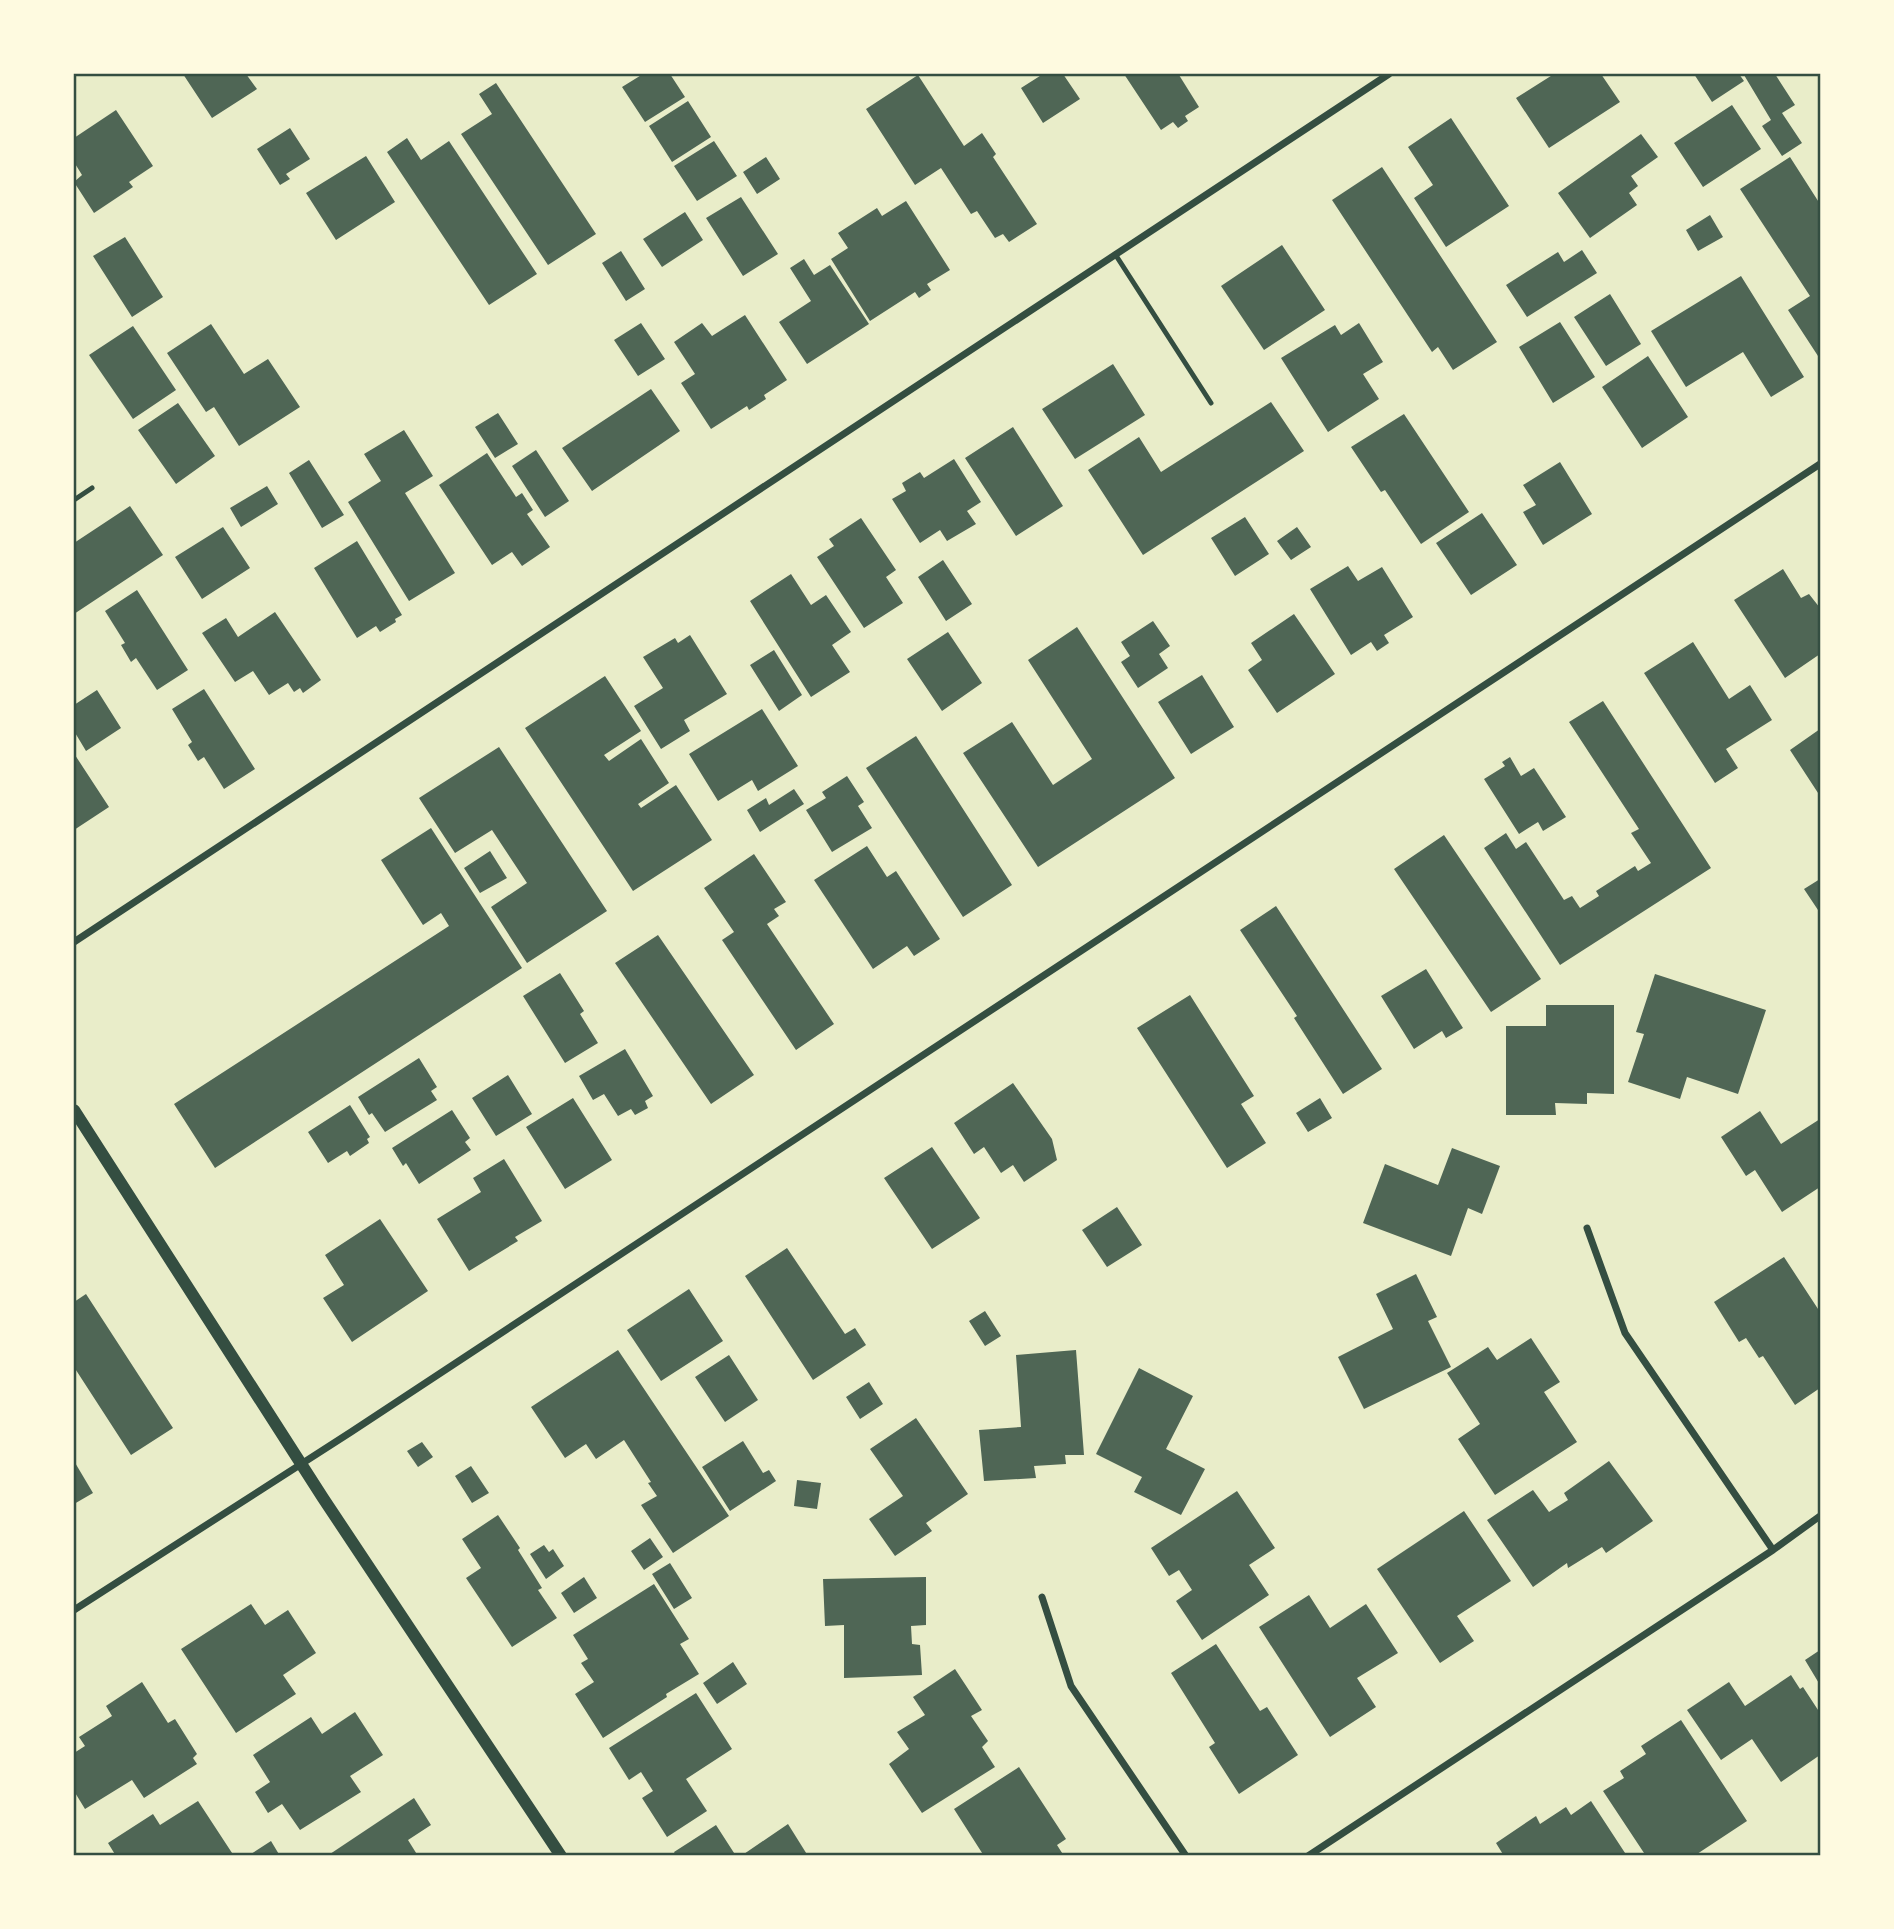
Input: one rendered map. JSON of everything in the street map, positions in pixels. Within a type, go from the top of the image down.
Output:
[{"type":"street","points":[[74,942],[1389,74]]},
{"type":"street","points":[[74,1610],[301,1464],[1821,464]]},
{"type":"street","points":[[74,1110],[301,1464],[561,1856]]},
{"type":"street","points":[[1587,1228],[1625,1333],[1773,1550]]},
{"type":"street","points":[[1308,1856],[1821,1516]]},
{"type":"street","points":[[1042,1597],[1071,1686],[1186,1856]]},
{"type":"lane","points":[[1115,254],[1212,403]]},
{"type":"lane","points":[[74,500],[92,488]]},
{"type":"building","points":[[183,74],[246,74],[257,89],[212,118]]},
{"type":"building","points":[[643,74],[670,74],[685,97],[645,122],[622,87]]},
{"type":"building","points":[[1043,74],[1063,74],[1080,99],[1043,123],[1021,88]]},
{"type":"building","points":[[1124,74],[1181,74],[1179,75],[1199,107],[1185,116],[1188,121],[1178,128],[1173,122],[1161,130]]},
{"type":"building","points":[[1554,74],[1601,74],[1620,102],[1549,148],[1516,98]]},
{"type":"building","points":[[1694,74],[1739,74],[1744,81],[1712,102]]},
{"type":"building","points":[[1775,74],[1795,105],[1782,113],[1802,143],[1782,156],[1762,126],[1771,120],[1744,75]]},
{"type":"building","points":[[918,75],[964,146],[982,133],[996,154],[993,157],[1037,224],[1009,242],[1003,234],[995,238],[977,211],[971,214],[941,168],[915,185],[866,109]]},
{"type":"building","points":[[496,83],[596,234],[548,265],[461,134],[492,114],[479,94]]},
{"type":"building","points":[[688,101],[711,137],[672,162],[649,126]]},
{"type":"building","points":[[1732,105],[1761,149],[1703,187],[1674,143]]},
{"type":"building","points":[[116,110],[153,166],[129,182],[133,187],[94,213],[74,182],[82,175],[74,162],[74,138]]},
{"type":"building","points":[[1451,118],[1509,206],[1446,247],[1414,198],[1433,185],[1408,147]]},
{"type":"building","points":[[290,128],[310,159],[286,174],[290,179],[280,185],[257,149]]},
{"type":"building","points":[[1641,134],[1658,157],[1631,176],[1638,186],[1629,193],[1637,205],[1590,238],[1558,193]]},
{"type":"building","points":[[407,138],[421,160],[449,141],[537,274],[489,305],[387,152]]},
{"type":"building","points":[[714,141],[737,176],[697,201],[674,166]]},
{"type":"building","points":[[366,156],[395,202],[336,240],[306,193]]},
{"type":"building","points":[[766,157],[780,179],[757,194],[743,172]]},
{"type":"building","points":[[1790,157],[1820,204],[1818,356],[1788,310],[1810,296],[1740,189]]},
{"type":"building","points":[[1382,167],[1497,342],[1453,370],[1438,347],[1432,352],[1332,200]]},
{"type":"building","points":[[741,197],[778,254],[743,276],[706,218]]},
{"type":"building","points":[[906,201],[950,270],[927,284],[931,290],[919,298],[915,292],[870,321],[831,259],[848,248],[838,233],[877,208],[882,216]]},
{"type":"building","points":[[685,212],[703,240],[662,267],[643,239]]},
{"type":"building","points":[[1710,215],[1723,237],[1698,251],[1686,230]]},
{"type":"building","points":[[125,237],[163,297],[132,317],[93,256]]},
{"type":"building","points":[[1282,245],[1325,310],[1264,350],[1221,286]]},
{"type":"building","points":[[1582,250],[1597,273],[1527,317],[1506,285],[1558,252],[1564,262]]},
{"type":"building","points":[[621,251],[645,289],[626,301],[602,263]]},
{"type":"building","points":[[804,259],[814,275],[830,265],[869,324],[807,364],[779,322],[811,301],[790,268]]},
{"type":"building","points":[[1741,276],[1804,377],[1771,397],[1743,352],[1686,387],[1651,331]]},
{"type":"building","points":[[1610,294],[1641,344],[1606,366],[1574,317]]},
{"type":"building","points":[[745,315],[787,380],[764,395],[766,399],[749,410],[747,406],[711,429],[681,383],[695,374],[674,342],[702,323],[712,336]]},
{"type":"building","points":[[1560,322],[1595,377],[1553,403],[1519,347]]},
{"type":"building","points":[[641,323],[665,359],[638,376],[614,340]]},
{"type":"building","points":[[1359,323],[1383,362],[1363,374],[1379,399],[1328,432],[1281,358],[1335,325],[1341,335]]},
{"type":"building","points":[[211,324],[244,374],[268,359],[300,407],[239,446],[214,407],[206,412],[167,353]]},
{"type":"building","points":[[133,326],[176,390],[133,419],[89,355]]},
{"type":"building","points":[[1648,356],[1688,417],[1642,448],[1602,387]]},
{"type":"building","points":[[1113,364],[1145,415],[1075,459],[1042,409]]},
{"type":"building","points":[[651,389],[680,431],[592,491],[562,448]]},
{"type":"building","points":[[1271,402],[1304,451],[1143,555],[1088,470],[1139,437],[1161,472]]},
{"type":"building","points":[[178,403],[215,456],[176,484],[138,430]]},
{"type":"building","points":[[498,413],[518,444],[495,458],[475,427]]},
{"type":"building","points":[[1404,414],[1469,512],[1421,544],[1385,490],[1381,492],[1351,447]]},
{"type":"building","points":[[1013,427],[1063,506],[1016,536],[965,458]]},
{"type":"building","points":[[404,430],[433,476],[405,493],[455,573],[409,601],[348,502],[381,481],[364,454]]},
{"type":"building","points":[[536,450],[569,501],[545,517],[512,466]]},
{"type":"building","points":[[487,453],[516,497],[522,493],[533,510],[527,514],[550,547],[522,566],[512,552],[492,565],[439,485]]},
{"type":"building","points":[[954,459],[981,502],[967,511],[976,524],[947,541],[940,530],[920,543],[892,499],[906,491],[902,483],[920,472],[924,478]]},
{"type":"building","points":[[309,460],[344,515],[322,528],[289,473]]},
{"type":"building","points":[[1560,462],[1592,514],[1543,545],[1523,512],[1536,505],[1523,485]]},
{"type":"building","points":[[267,486],[278,504],[241,527],[230,508]]},
{"type":"building","points":[[130,506],[163,555],[74,614],[74,543]]},
{"type":"building","points":[[1482,513],[1517,565],[1471,595],[1436,543]]},
{"type":"building","points":[[1245,517],[1269,554],[1235,576],[1211,538]]},
{"type":"building","points":[[861,518],[896,570],[886,577],[903,603],[864,628],[817,557],[834,546],[829,539]]},
{"type":"building","points":[[223,527],[250,568],[202,599],[175,557]]},
{"type":"building","points":[[1297,527],[1311,547],[1291,560],[1277,541]]},
{"type":"building","points":[[357,541],[402,615],[380,632],[376,626],[357,638],[314,568]]},
{"type":"building","points":[[943,560],[972,604],[946,621],[918,577]]},
{"type":"building","points":[[1348,566],[1358,581],[1382,567],[1413,617],[1384,635],[1389,643],[1377,651],[1371,642],[1351,655],[1310,589]]},
{"type":"building","points":[[1783,569],[1801,598],[1809,594],[1820,608],[1820,654],[1785,678],[1734,600]]},
{"type":"building","points":[[791,574],[811,605],[826,595],[851,632],[832,645],[850,672],[811,697],[750,601]]},
{"type":"building","points":[[137,590],[188,670],[157,690],[136,658],[131,662],[121,645],[125,643],[105,611]]},
{"type":"building","points":[[275,612],[321,680],[303,693],[300,688],[294,692],[288,683],[269,695],[253,671],[235,682],[202,633],[226,618],[238,637]]},
{"type":"building","points":[[1294,614],[1335,674],[1277,713],[1248,670],[1262,660],[1251,643]]},
{"type":"building","points":[[1153,621],[1170,646],[1159,654],[1168,668],[1138,688],[1121,662],[1130,656],[1121,642]]},
{"type":"building","points":[[1077,627],[1175,778],[1038,867],[963,753],[1012,722],[1053,785],[1092,759],[1028,660]]},
{"type":"building","points":[[948,632],[982,683],[942,711],[907,659]]},
{"type":"building","points":[[690,635],[727,694],[684,720],[690,731],[661,749],[634,706],[663,688],[643,657],[675,638],[678,643]]},
{"type":"building","points":[[1693,642],[1729,699],[1750,685],[1772,720],[1726,749],[1738,768],[1715,783],[1644,673]]},
{"type":"building","points":[[774,650],[802,695],[779,711],[750,665]]},
{"type":"building","points":[[1202,675],[1234,727],[1191,754],[1158,702]]},
{"type":"building","points":[[605,676],[641,731],[604,755],[609,761],[641,739],[669,783],[638,804],[641,808],[676,785],[712,840],[633,891],[525,728]]},
{"type":"building","points":[[204,689],[255,769],[224,789],[204,757],[198,761],[188,745],[192,742],[172,709]]},
{"type":"building","points":[[97,690],[121,728],[86,751],[74,731],[74,705]]},
{"type":"building","points":[[1603,701],[1711,868],[1560,965],[1484,848],[1506,833],[1516,849],[1526,842],[1564,900],[1572,896],[1580,908],[1599,896],[1596,891],[1635,866],[1638,871],[1651,863],[1631,833],[1639,829],[1569,722]]},
{"type":"building","points":[[762,709],[798,766],[758,791],[752,780],[718,801],[689,754]]},
{"type":"building","points":[[1820,729],[1820,796],[1790,750]]},
{"type":"building","points":[[916,736],[1012,885],[963,917],[866,768]]},
{"type":"building","points":[[499,747],[607,911],[527,963],[491,907],[527,883],[492,830],[455,853],[419,798]]},
{"type":"building","points":[[74,756],[109,807],[74,830]]},
{"type":"building","points":[[1510,757],[1521,776],[1534,768],[1566,817],[1543,831],[1538,822],[1519,834],[1484,779],[1505,766],[1502,762]]},
{"type":"building","points":[[847,776],[864,802],[858,806],[872,828],[832,852],[806,810],[826,798],[822,792]]},
{"type":"building","points":[[794,789],[804,804],[760,832],[747,810],[766,798],[769,805]]},
{"type":"building","points":[[431,828],[522,968],[215,1168],[174,1104],[449,926],[441,913],[423,925],[381,860]]},
{"type":"building","points":[[1444,835],[1541,979],[1491,1012],[1394,869]]},
{"type":"building","points":[[867,846],[887,877],[896,871],[940,939],[914,956],[907,946],[873,969],[814,880]]},
{"type":"building","points":[[490,851],[507,878],[480,893],[464,868]]},
{"type":"building","points":[[754,854],[786,902],[774,909],[779,916],[767,924],[834,1024],[796,1050],[722,940],[734,932],[704,888]]},
{"type":"building","points":[[1820,879],[1820,913],[1804,889]]},
{"type":"building","points":[[1276,906],[1382,1069],[1343,1094],[1294,1018],[1297,1016],[1240,930]]},
{"type":"building","points":[[658,935],[754,1075],[711,1104],[615,963]]},
{"type":"building","points":[[1426,969],[1463,1028],[1446,1038],[1442,1031],[1414,1049],[1381,996]]},
{"type":"building","points":[[560,973],[584,1011],[580,1014],[598,1043],[565,1063],[523,996]]},
{"type":"building","points":[[1655,974],[1766,1010],[1738,1094],[1687,1077],[1680,1099],[1628,1082],[1644,1034],[1636,1032]]},
{"type":"building","points":[[1190,995],[1254,1096],[1241,1104],[1266,1143],[1227,1168],[1137,1028]]},
{"type":"building","points":[[1546,1005],[1614,1005],[1614,1094],[1587,1093],[1587,1104],[1555,1103],[1556,1115],[1506,1115],[1506,1026],[1546,1026]]},
{"type":"building","points":[[625,1049],[653,1096],[645,1101],[648,1108],[635,1115],[631,1109],[618,1116],[604,1094],[593,1100],[579,1076]]},
{"type":"building","points":[[419,1058],[437,1087],[431,1091],[437,1100],[385,1132],[372,1113],[369,1115],[358,1097]]},
{"type":"building","points":[[508,1075],[532,1114],[496,1136],[472,1098]]},
{"type":"building","points":[[1013,1083],[1052,1139],[1057,1160],[1024,1182],[1013,1165],[1001,1173],[984,1147],[974,1154],[954,1123]]},
{"type":"building","points":[[573,1098],[612,1160],[565,1189],[526,1127]]},
{"type":"building","points":[[1320,1098],[1332,1118],[1308,1132],[1296,1113]]},
{"type":"building","points":[[350,1105],[370,1137],[367,1139],[369,1143],[350,1156],[347,1151],[328,1163],[308,1132]]},
{"type":"building","points":[[452,1110],[470,1138],[465,1142],[471,1150],[419,1184],[406,1163],[403,1166],[392,1148]]},
{"type":"building","points":[[1760,1111],[1781,1144],[1820,1119],[1820,1187],[1782,1212],[1755,1170],[1746,1176],[1721,1137]]},
{"type":"building","points":[[932,1147],[980,1218],[932,1249],[884,1178]]},
{"type":"building","points":[[1452,1148],[1500,1166],[1482,1214],[1468,1208],[1451,1256],[1363,1223],[1385,1164],[1438,1185]]},
{"type":"building","points":[[504,1159],[542,1221],[515,1237],[518,1241],[469,1271],[437,1219],[481,1192],[473,1178]]},
{"type":"building","points":[[1117,1207],[1142,1245],[1107,1267],[1082,1230]]},
{"type":"building","points":[[380,1219],[428,1291],[352,1342],[323,1298],[344,1285],[325,1255]]},
{"type":"building","points":[[787,1248],[845,1334],[855,1328],[866,1345],[813,1380],[745,1276]]},
{"type":"building","points":[[1784,1257],[1820,1312],[1820,1388],[1795,1405],[1763,1356],[1759,1358],[1746,1338],[1739,1342],[1714,1302]]},
{"type":"building","points":[[1416,1274],[1437,1317],[1428,1321],[1451,1367],[1364,1409],[1338,1357],[1393,1329],[1376,1294]]},
{"type":"building","points":[[689,1289],[723,1341],[661,1381],[627,1330]]},
{"type":"building","points":[[86,1294],[173,1428],[131,1455],[74,1367],[74,1302]]},
{"type":"building","points":[[985,1311],[1001,1336],[985,1346],[969,1321]]},
{"type":"building","points":[[1531,1338],[1560,1382],[1544,1392],[1577,1442],[1495,1495],[1458,1439],[1480,1424],[1447,1373],[1488,1347],[1497,1360]]},
{"type":"building","points":[[618,1350],[729,1516],[673,1553],[641,1505],[657,1496],[624,1440],[596,1459],[586,1444],[565,1458],[531,1407]]},
{"type":"building","points":[[1076,1350],[1084,1455],[1065,1455],[1066,1464],[1034,1466],[1036,1478],[984,1481],[979,1430],[1021,1427],[1016,1355]]},
{"type":"building","points":[[729,1355],[758,1400],[725,1422],[695,1377]]},
{"type":"building","points":[[1139,1368],[1193,1396],[1166,1449],[1205,1469],[1181,1515],[1134,1492],[1142,1477],[1096,1454]]},
{"type":"building","points":[[869,1382],[883,1404],[860,1419],[846,1397]]},
{"type":"building","points":[[916,1418],[968,1494],[926,1523],[932,1531],[895,1556],[869,1519],[903,1496],[870,1449]]},
{"type":"building","points":[[743,1441],[763,1473],[769,1470],[776,1481],[730,1511],[702,1467]]},
{"type":"building","points":[[422,1442],[433,1457],[418,1467],[407,1451]]},
{"type":"building","points":[[74,1461],[93,1493],[74,1504]]},
{"type":"building","points":[[1609,1461],[1653,1521],[1606,1553],[1602,1547],[1568,1568],[1567,1563],[1533,1587],[1487,1520],[1533,1490],[1549,1512],[1568,1500],[1564,1493]]},
{"type":"building","points":[[471,1466],[489,1493],[472,1503],[455,1476]]},
{"type":"building","points":[[797,1480],[821,1483],[817,1509],[794,1506]]},
{"type":"building","points":[[1237,1491],[1275,1548],[1249,1565],[1269,1595],[1202,1640],[1176,1601],[1192,1590],[1179,1570],[1169,1576],[1151,1548]]},
{"type":"building","points":[[1464,1511],[1511,1581],[1457,1616],[1474,1641],[1440,1663],[1377,1569]]},
{"type":"building","points":[[498,1515],[520,1548],[518,1550],[542,1588],[538,1590],[557,1618],[512,1647],[466,1578],[481,1568],[462,1539]]},
{"type":"building","points":[[650,1538],[663,1557],[644,1570],[631,1551]]},
{"type":"building","points":[[544,1545],[549,1552],[553,1549],[564,1566],[546,1579],[530,1554]]},
{"type":"building","points":[[670,1563],[692,1598],[674,1609],[652,1574]]},
{"type":"building","points":[[584,1577],[597,1598],[574,1613],[561,1593]]},
{"type":"building","points":[[926,1577],[926,1625],[911,1626],[912,1644],[920,1645],[922,1675],[844,1678],[844,1625],[825,1626],[823,1579]]},
{"type":"building","points":[[654,1584],[689,1639],[680,1644],[699,1674],[603,1738],[575,1694],[594,1682],[581,1663],[588,1659],[573,1635]]},
{"type":"building","points":[[1309,1595],[1330,1628],[1366,1604],[1398,1653],[1357,1678],[1376,1707],[1330,1737],[1259,1627]]},
{"type":"building","points":[[251,1604],[265,1625],[288,1610],[316,1653],[283,1675],[296,1694],[236,1733],[181,1649]]},
{"type":"building","points":[[1216,1644],[1260,1711],[1267,1707],[1298,1755],[1239,1794],[1209,1747],[1215,1743],[1171,1673]]},
{"type":"building","points":[[1820,1650],[1820,1685],[1805,1660]]},
{"type":"building","points":[[733,1662],[747,1684],[717,1704],[703,1683]]},
{"type":"building","points":[[955,1669],[982,1710],[971,1716],[988,1741],[982,1747],[995,1767],[922,1813],[889,1764],[909,1749],[897,1732],[925,1715],[913,1697]]},
{"type":"building","points":[[1791,1675],[1800,1689],[1803,1687],[1820,1713],[1820,1755],[1781,1782],[1752,1739],[1721,1760],[1687,1710],[1729,1682],[1745,1706]]},
{"type":"building","points":[[142,1682],[168,1723],[175,1719],[197,1754],[193,1758],[197,1764],[144,1798],[132,1780],[85,1809],[74,1791],[74,1753],[85,1746],[79,1737],[112,1716],[106,1706]]},
{"type":"building","points":[[696,1693],[732,1749],[686,1779],[707,1811],[667,1837],[642,1798],[653,1791],[641,1772],[629,1780],[609,1748]]},
{"type":"building","points":[[355,1712],[383,1755],[350,1776],[361,1792],[300,1830],[282,1804],[268,1813],[255,1792],[270,1782],[253,1755],[311,1717],[322,1734]]},
{"type":"building","points":[[1681,1720],[1747,1821],[1694,1856],[1671,1856],[1669,1853],[1666,1856],[1646,1856],[1603,1791],[1624,1778],[1620,1771],[1646,1754],[1641,1746]]},
{"type":"building","points":[[1019,1767],[1066,1839],[1057,1845],[1064,1856],[984,1856],[954,1809]]},
{"type":"building","points":[[414,1798],[431,1825],[408,1840],[418,1856],[327,1856]]},
{"type":"building","points":[[198,1801],[234,1856],[116,1856],[108,1843],[153,1814],[160,1825]]},
{"type":"building","points":[[1591,1801],[1627,1856],[1504,1856],[1496,1843],[1536,1816],[1540,1824],[1566,1807],[1571,1815]]},
{"type":"building","points":[[788,1824],[808,1856],[741,1856]]},
{"type":"building","points":[[716,1825],[736,1856],[676,1856],[674,1852]]},
{"type":"building","points":[[271,1841],[280,1856],[248,1856]]}]
